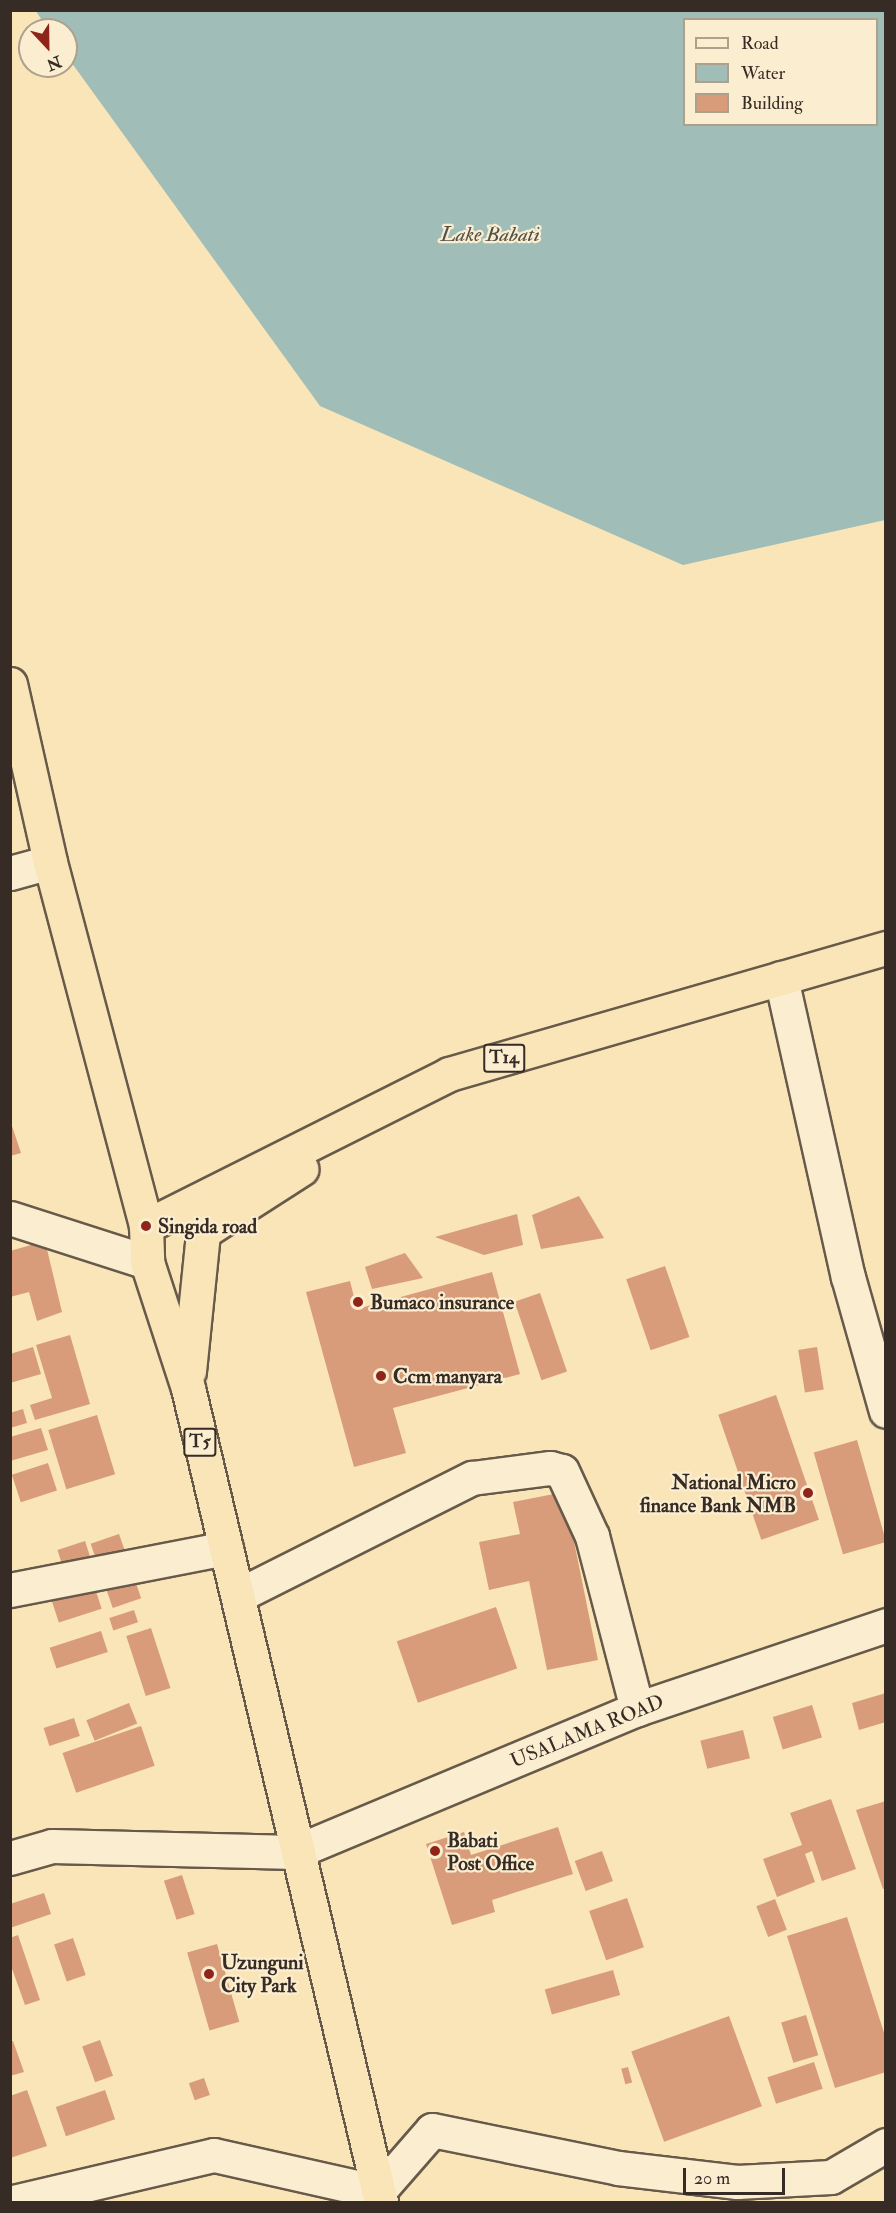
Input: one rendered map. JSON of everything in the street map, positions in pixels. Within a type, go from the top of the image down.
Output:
[{"type":"highway","name":"T5","points":[[10,684],[50,862],[146,1226],[147,1262],[188,1388],[239,1595],[295,1852],[380,2197]]},
{"type":"highway","name":"T14","points":[[146,1226],[449,1074],[885,948]]},
{"type":"highway","name":"T14","points":[[188,1388],[203,1232],[449,1074]]},
{"type":"street","points":[[10,873],[50,862]]},
{"type":"street","points":[[781,978],[848,1277],[885,1411]]},
{"type":"street","points":[[10,1218],[147,1262]]},
{"type":"street","points":[[239,1595],[472,1478],[550,1468],[562,1471],[578,1496],[637,1709]]},
{"type":"street","points":[[10,1590],[226,1548]]},
{"type":"street","name":"USALAMA ROAD","points":[[295,1852],[637,1709],[885,1626]]},
{"type":"street","points":[[10,1858],[52,1846],[295,1852]]},
{"type":"street","points":[[13,2202],[214,2155],[380,2197],[432,2130],[618,2168],[737,2182],[831,2177],[885,2145]]},
{"type":"water","name":"Lake Babati","points":[[36,11],[885,11],[885,520],[683,565],[320,406],[78,72],[78,18],[40,18]]},
{"type":"building","points":[[10,1120],[21,1153],[10,1156]]},
{"type":"building","points":[[579,1196],[604,1238],[541,1249],[532,1215]]},
{"type":"building","points":[[517,1214],[523,1245],[484,1255],[435,1237]]},
{"type":"building","points":[[45,1241],[62,1312],[37,1321],[29,1292],[10,1297],[10,1251]]},
{"type":"building","points":[[405,1253],[423,1278],[372,1289],[365,1267]]},
{"type":"building","points":[[665,1266],[689,1337],[651,1350],[626,1279]]},
{"type":"building","points":[[492,1272],[520,1374],[393,1408],[406,1453],[354,1467],[306,1292],[350,1281],[357,1309]]},
{"type":"building","points":[[540,1293],[567,1371],[541,1380],[514,1302]]},
{"type":"building","points":[[70,1335],[90,1404],[35,1420],[30,1405],[52,1398],[36,1345]]},
{"type":"building","points":[[33,1347],[41,1374],[10,1383],[10,1354]]},
{"type":"building","points":[[817,1347],[824,1389],[805,1392],[798,1350]]},
{"type":"building","points":[[776,1395],[819,1520],[761,1540],[718,1415]]},
{"type":"building","points":[[23,1409],[27,1423],[10,1428],[10,1413]]},
{"type":"building","points":[[97,1415],[115,1474],[66,1489],[48,1430]]},
{"type":"building","points":[[41,1428],[48,1450],[10,1461],[10,1437]]},
{"type":"building","points":[[857,1440],[886,1542],[843,1554],[814,1452]]},
{"type":"building","points":[[48,1463],[57,1491],[21,1502],[12,1475]]},
{"type":"building","points":[[564,1492],[598,1660],[547,1670],[529,1581],[489,1590],[479,1542],[520,1534],[513,1502]]},
{"type":"building","points":[[119,1534],[141,1598],[113,1608],[91,1544]]},
{"type":"building","points":[[85,1541],[94,1568],[66,1577],[57,1550]]},
{"type":"building","points":[[93,1582],[102,1609],[59,1623],[50,1596]]},
{"type":"building","points":[[496,1607],[517,1668],[418,1703],[397,1641]]},
{"type":"building","points":[[134,1610],[138,1622],[113,1630],[109,1618]]},
{"type":"building","points":[[151,1628],[170,1688],[146,1696],[126,1636]]},
{"type":"building","points":[[101,1631],[108,1652],[56,1669],[50,1648]]},
{"type":"building","points":[[886,1693],[886,1722],[859,1730],[852,1703]]},
{"type":"building","points":[[129,1703],[137,1723],[95,1741],[86,1720]]},
{"type":"building","points":[[812,1705],[822,1738],[783,1750],[773,1717]]},
{"type":"building","points":[[74,1718],[80,1736],[49,1746],[44,1728]]},
{"type":"building","points":[[141,1726],[155,1766],[76,1793],[63,1753]]},
{"type":"building","points":[[743,1730],[750,1758],[707,1769],[700,1741]]},
{"type":"building","points":[[831,1799],[856,1869],[822,1881],[812,1851],[805,1854],[815,1882],[777,1897],[763,1859],[802,1845],[790,1813]]},
{"type":"building","points":[[886,1801],[886,1888],[883,1889],[856,1810]]},
{"type":"building","name":"Babati Post Office","points":[[558,1827],[573,1874],[492,1900],[495,1912],[452,1925],[426,1844],[464,1832],[471,1855]]},
{"type":"building","points":[[602,1851],[613,1881],[586,1891],[575,1861]]},
{"type":"building","points":[[182,1875],[195,1914],[177,1920],[164,1881]]},
{"type":"building","points":[[44,1893],[51,1914],[10,1928],[10,1904]]},
{"type":"building","points":[[627,1898],[644,1947],[606,1960],[589,1911]]},
{"type":"building","points":[[775,1899],[787,1930],[768,1937],[756,1906]]},
{"type":"building","points":[[847,1917],[886,2039],[886,2072],[835,2088],[787,1936]]},
{"type":"building","points":[[18,1935],[40,2000],[25,2005],[10,1963],[10,1938]]},
{"type":"building","points":[[73,1938],[86,1975],[67,1981],[54,1945]]},
{"type":"building","points":[[217,1944],[239,2022],[210,2030],[187,1953]]},
{"type":"building","points":[[613,1970],[620,1995],[552,2015],[545,1990]]},
{"type":"building","points":[[806,2015],[818,2055],[793,2063],[781,2023]]},
{"type":"building","points":[[729,2016],[762,2106],[664,2142],[631,2052]]},
{"type":"building","points":[[100,2040],[113,2076],[95,2082],[82,2046]]},
{"type":"building","points":[[13,2041],[24,2072],[10,2076],[10,2042]]},
{"type":"building","points":[[814,2062],[823,2089],[776,2104],[767,2077]]},
{"type":"building","points":[[628,2067],[632,2082],[625,2084],[621,2069]]},
{"type":"building","points":[[204,2078],[210,2095],[195,2100],[189,2083]]},
{"type":"building","points":[[27,2090],[47,2146],[10,2158],[10,2096]]},
{"type":"building","points":[[105,2090],[115,2119],[66,2136],[56,2107]]},
{"type":"place","name":"Singida road","points":[[146,1226]]},
{"type":"place","name":"Bumaco insurance","points":[[358,1302]]},
{"type":"place","name":"Ccm manyara","points":[[381,1376]]},
{"type":"place","name":"National Micro finance Bank NMB","points":[[808,1493]]},
{"type":"place","name":"Babati Post Office","points":[[435,1851]]},
{"type":"place","name":"Uzunguni City Park","points":[[209,1974]]}]
